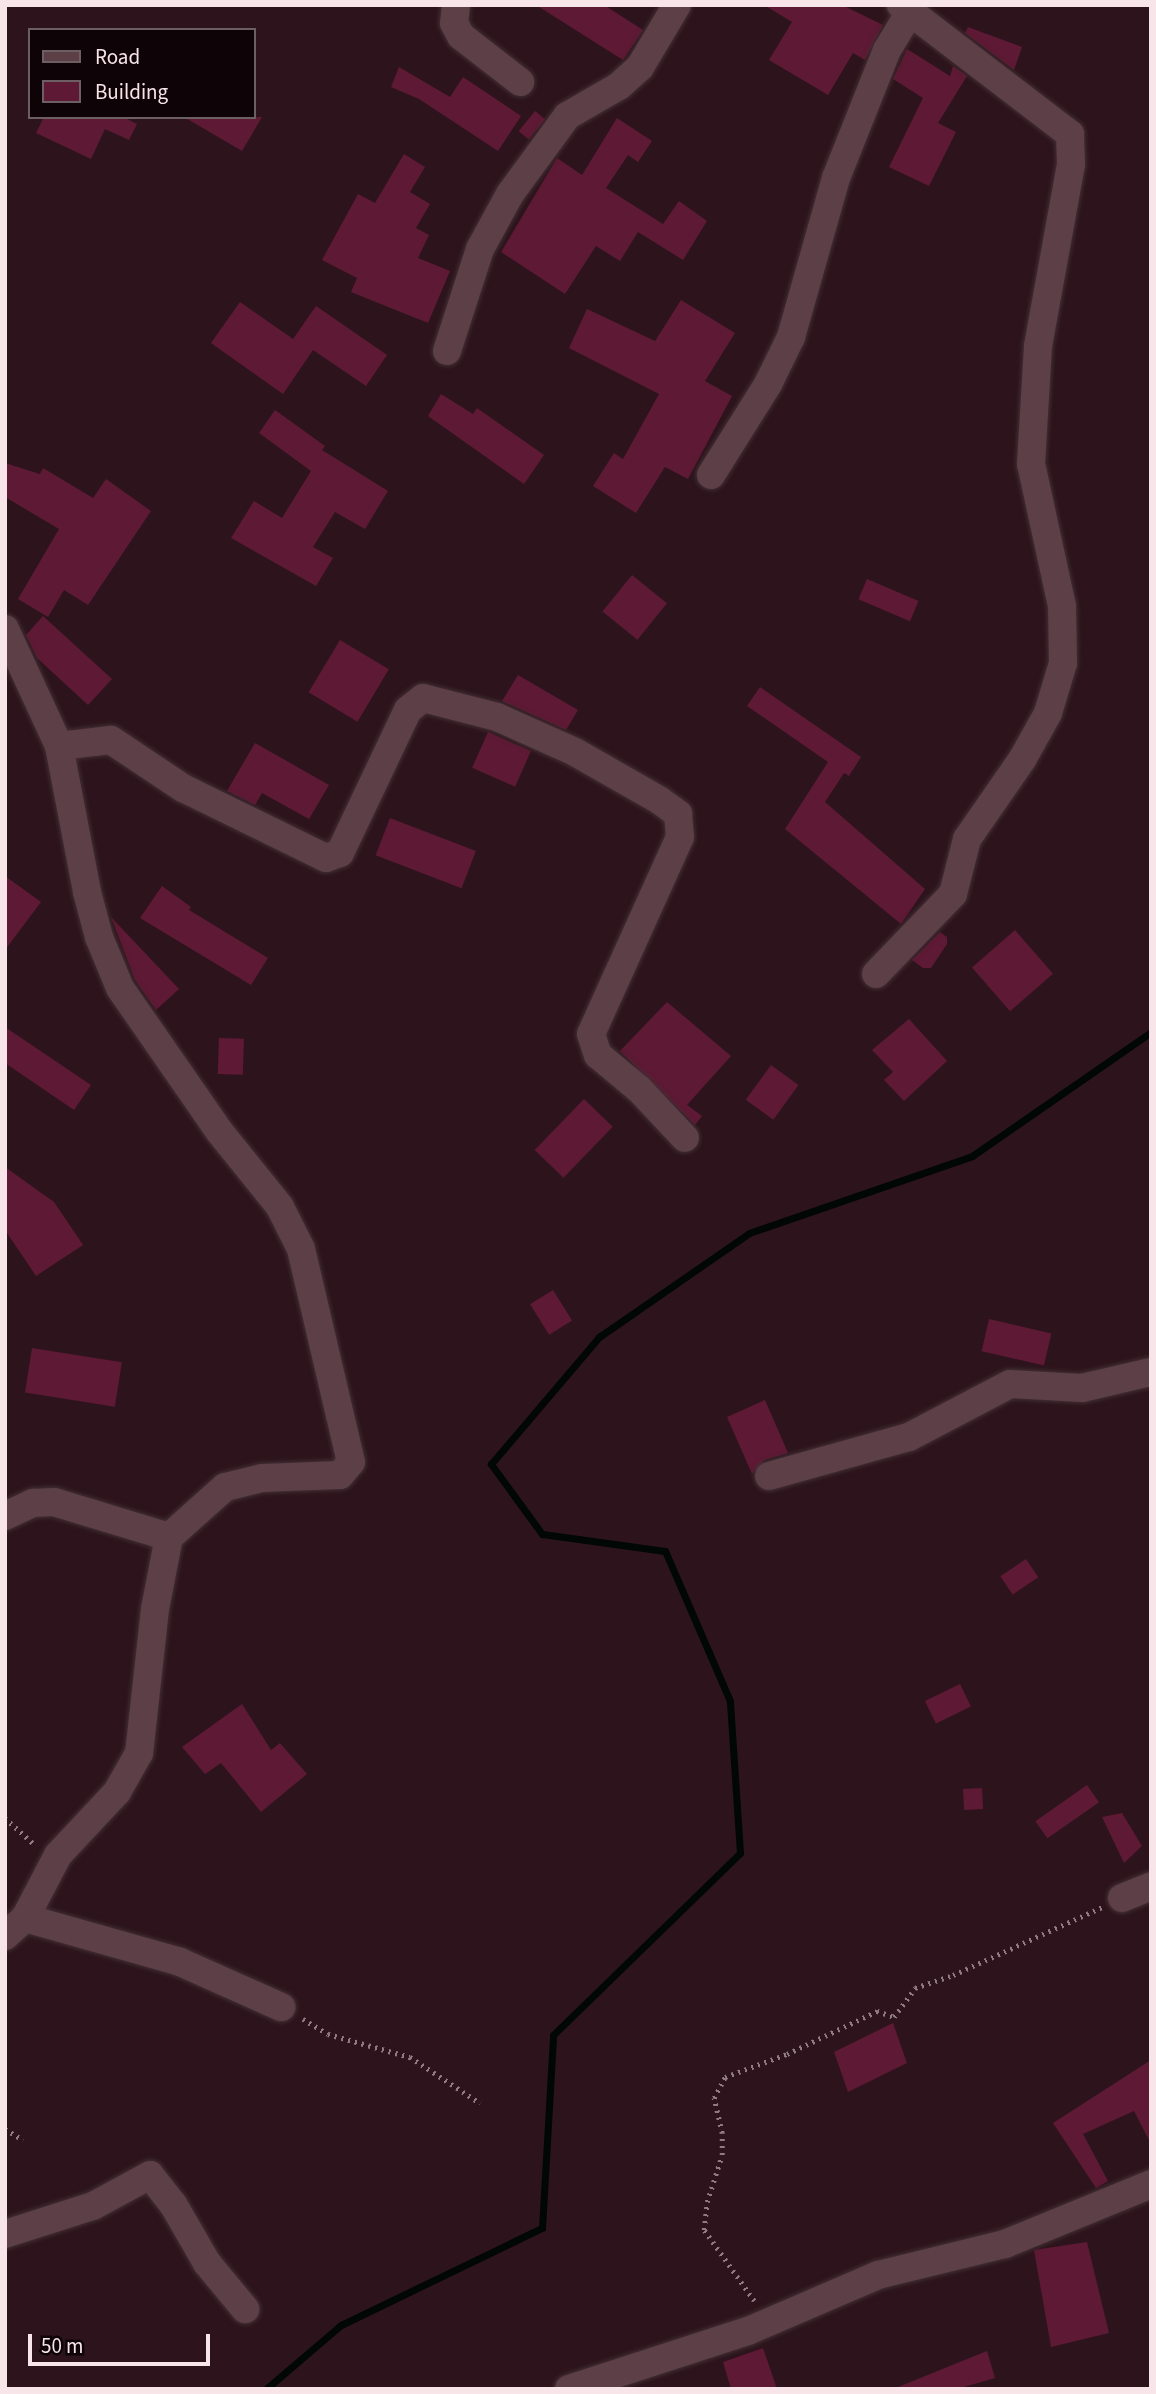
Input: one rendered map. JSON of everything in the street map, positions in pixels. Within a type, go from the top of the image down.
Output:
[{"type":"street","points":[[456,5],[454,23],[461,36],[520,82]]},
{"type":"street","points":[[447,351],[481,249],[510,194],[567,116],[619,86],[640,67],[677,5]]},
{"type":"street","points":[[711,475],[768,384],[790,337],[836,178],[905,9],[1070,134],[1071,164],[1038,346],[1031,464],[1062,606],[1063,663],[1042,724],[967,839],[953,894],[876,974]]},
{"type":"street","points":[[6,632],[59,746],[99,937],[126,999],[224,1138],[280,1207],[302,1249],[350,1451],[349,1468],[340,1475],[262,1478],[225,1488],[169,1537],[155,1609],[139,1753],[117,1792],[53,1862],[15,1927],[180,1962],[281,2007]]},
{"type":"street","points":[[59,746],[111,740],[183,789],[326,858],[340,853],[408,710],[423,698],[497,717],[575,752],[659,800],[678,814],[680,837],[591,1034],[598,1055],[639,1089],[685,1138]]},
{"type":"street","points":[[769,1476],[909,1437],[1010,1384],[1082,1388],[1151,1372]]},
{"type":"street","points":[[5,1516],[33,1503],[54,1502],[169,1537]]},
{"type":"street","points":[[1122,1898],[1151,1886]]},
{"type":"street","points":[[5,2234],[93,2206],[150,2175],[173,2204],[207,2263],[244,2309]]},
{"type":"street","points":[[569,2389],[769,2322],[877,2276],[1005,2244],[1151,2184]]},
{"type":"path","points":[[5,1818],[53,1862]]},
{"type":"path","points":[[769,2322],[704,2230],[707,2202],[722,2155],[722,2133],[713,2098],[725,2077],[787,2054],[877,2011],[894,2017],[915,1987],[953,1975],[1122,1898]]},
{"type":"path","points":[[281,2007],[328,2034],[410,2057],[480,2103]]},
{"type":"path","points":[[5,2129],[23,2140]]},
{"type":"building","points":[[536,5],[604,5],[643,30],[623,60]]},
{"type":"building","points":[[764,5],[842,5],[883,25],[865,60],[853,53],[828,95],[769,60],[792,22]]},
{"type":"building","points":[[968,27],[1022,47],[1014,70],[965,33]]},
{"type":"building","points":[[907,49],[950,76],[953,66],[967,76],[938,123],[956,132],[929,186],[889,167],[923,98],[893,79]]},
{"type":"building","points":[[399,67],[450,97],[463,77],[521,116],[498,151],[419,99],[391,87]]},
{"type":"building","points":[[535,111],[545,119],[529,139],[519,131]]},
{"type":"building","points":[[262,117],[242,151],[187,119]]},
{"type":"building","points":[[617,118],[652,141],[638,162],[628,155],[606,188],[663,224],[679,201],[707,221],[683,260],[638,232],[620,261],[596,246],[565,294],[501,252],[557,158],[582,175]]},
{"type":"building","points":[[43,119],[127,119],[137,124],[129,140],[105,129],[91,159],[36,133]]},
{"type":"building","points":[[404,154],[425,167],[410,192],[430,204],[416,228],[429,235],[418,258],[450,271],[428,323],[351,292],[357,278],[322,260],[358,194],[375,203]]},
{"type":"building","points":[[681,300],[735,333],[705,381],[732,396],[688,479],[665,467],[636,513],[593,486],[614,453],[623,459],[659,394],[569,348],[587,309],[655,341]]},
{"type":"building","points":[[240,302],[293,339],[316,306],[387,355],[366,386],[313,350],[283,394],[211,343]]},
{"type":"building","points":[[441,394],[473,414],[477,408],[544,455],[524,484],[428,416]]},
{"type":"building","points":[[275,410],[325,446],[322,450],[388,491],[365,529],[335,512],[313,547],[333,558],[316,586],[231,538],[254,501],[282,518],[311,471],[259,433]]},
{"type":"building","points":[[5,463],[40,474],[43,468],[93,498],[106,479],[151,511],[88,605],[64,590],[48,617],[18,599],[59,529],[5,497]]},
{"type":"building","points":[[632,575],[667,603],[637,640],[602,612]]},
{"type":"building","points":[[867,579],[919,601],[910,621],[858,599]]},
{"type":"building","points":[[43,616],[112,679],[88,705],[37,658],[26,635]]},
{"type":"building","points":[[340,640],[389,669],[357,722],[309,692]]},
{"type":"building","points":[[518,675],[578,710],[566,730],[502,701]]},
{"type":"building","points":[[760,687],[861,757],[849,776],[844,773],[825,802],[925,889],[901,924],[785,829],[828,762],[747,706]]},
{"type":"building","points":[[488,732],[531,751],[515,787],[472,768]]},
{"type":"building","points":[[255,743],[329,785],[309,819],[262,793],[255,805],[227,791]]},
{"type":"building","points":[[390,818],[476,851],[462,888],[376,855]]},
{"type":"building","points":[[5,876],[41,902],[5,950]]},
{"type":"building","points":[[162,886],[191,907],[189,910],[268,958],[251,985],[140,918]]},
{"type":"building","points":[[111,917],[179,989],[156,1010],[135,980]]},
{"type":"building","points":[[1015,930],[1053,974],[1010,1011],[972,967]]},
{"type":"building","points":[[940,932],[947,937],[947,944],[931,968],[923,968],[912,960]]},
{"type":"building","points":[[667,1002],[731,1056],[687,1105],[702,1116],[695,1125],[620,1051]]},
{"type":"building","points":[[909,1019],[947,1061],[904,1101],[884,1080],[893,1072],[872,1050]]},
{"type":"building","points":[[5,1027],[91,1085],[74,1110],[5,1063]]},
{"type":"building","points":[[219,1038],[244,1039],[243,1075],[218,1074]]},
{"type":"building","points":[[771,1065],[799,1085],[773,1120],[746,1100]]},
{"type":"building","points":[[584,1099],[613,1127],[563,1178],[535,1150]]},
{"type":"building","points":[[5,1167],[54,1202],[83,1245],[36,1276],[5,1230]]},
{"type":"building","points":[[553,1290],[572,1321],[549,1335],[530,1304]]},
{"type":"building","points":[[989,1319],[1051,1333],[1044,1366],[982,1351]]},
{"type":"building","points":[[32,1348],[122,1362],[115,1407],[25,1392]]},
{"type":"building","points":[[765,1400],[788,1453],[764,1460],[752,1474],[727,1417]]},
{"type":"building","points":[[1026,1559],[1038,1577],[1013,1595],[1000,1576]]},
{"type":"building","points":[[960,1684],[971,1706],[936,1724],[925,1701]]},
{"type":"building","points":[[242,1704],[271,1750],[280,1743],[307,1774],[261,1812],[221,1763],[205,1774],[182,1747]]},
{"type":"building","points":[[1087,1785],[1099,1802],[1047,1838],[1035,1821]]},
{"type":"building","points":[[982,1788],[983,1809],[964,1810],[963,1789]]},
{"type":"building","points":[[1122,1813],[1142,1846],[1124,1863],[1102,1817]]},
{"type":"building","points":[[893,2023],[907,2063],[848,2092],[834,2052]]},
{"type":"building","points":[[1151,2060],[1151,2144],[1134,2111],[1083,2134],[1108,2181],[1096,2188],[1053,2123]]},
{"type":"building","points":[[1087,2242],[1109,2333],[1051,2347],[1034,2250]]},
{"type":"building","points":[[763,2348],[777,2389],[731,2389],[723,2362]]},
{"type":"building","points":[[987,2351],[995,2378],[957,2389],[893,2389]]},
{"type":"waterway","points":[[266,2389],[341,2325],[542,2228],[553,2035],[740,1853],[730,1701],[665,1551],[542,1534],[491,1464],[599,1337],[749,1233],[972,1156],[1151,1032]]}]
